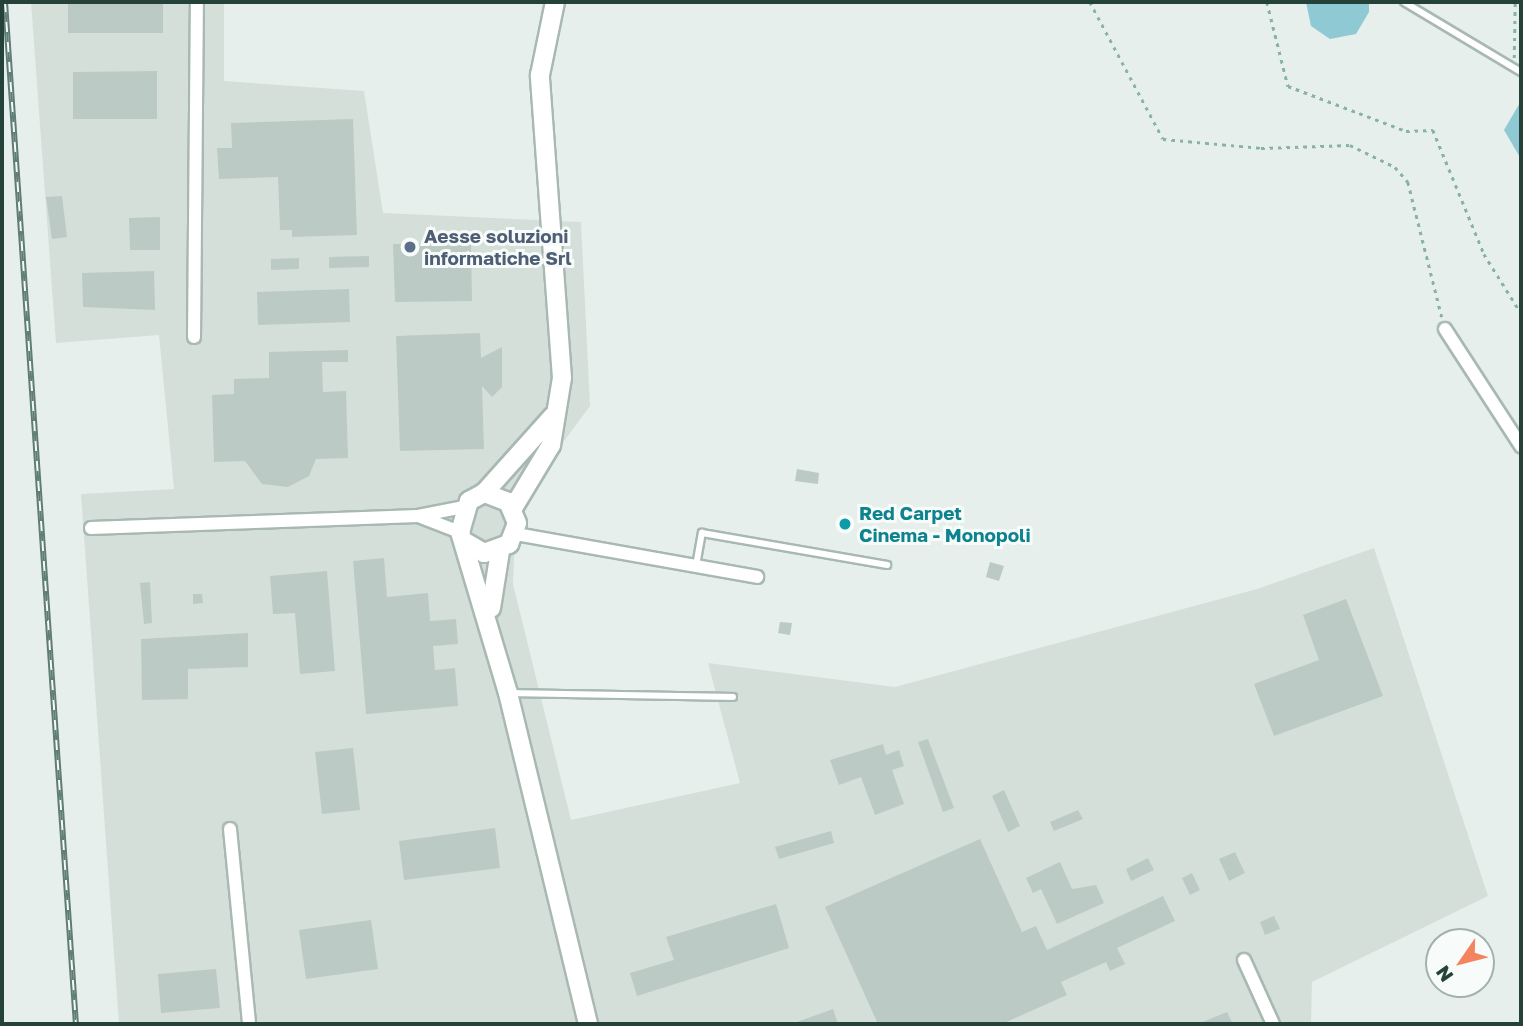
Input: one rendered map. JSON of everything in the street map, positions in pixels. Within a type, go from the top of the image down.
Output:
[{"type":"street","points":[[194,337],[197,2]]},
{"type":"street","points":[[491,626],[500,551],[516,534],[513,508],[551,445],[562,378],[540,75],[555,2]]},
{"type":"street","points":[[1445,330],[1521,446]]},
{"type":"street","points":[[92,528],[418,516],[464,507],[484,493],[542,435],[556,410]]},
{"type":"street","points":[[484,493],[513,508]]},
{"type":"street","points":[[464,507],[464,538],[491,626],[588,1024]]},
{"type":"street","points":[[418,516],[464,538],[484,553],[500,551]]},
{"type":"street","points":[[516,534],[757,577]]},
{"type":"street","points":[[230,829],[249,1024]]},
{"type":"street","points":[[1244,960],[1273,1024]]},
{"type":"lane","points":[[1404,2],[1518,70]]},
{"type":"lane","points":[[696,566],[702,533],[887,565]]},
{"type":"lane","points":[[508,693],[733,697]]},
{"type":"path","points":[[1090,2],[1163,139],[1261,148],[1350,145],[1395,167],[1408,182],[1445,330]]},
{"type":"path","points":[[1267,2],[1288,86],[1406,131],[1433,130],[1484,254],[1521,313]]},
{"type":"path","points":[[1515,2],[1518,70]]},
{"type":"shaded area","points":[[31,2],[224,2],[224,81],[364,91],[383,213],[581,222],[590,406],[516,506],[513,584],[571,820],[740,783],[708,663],[895,687],[1257,589],[1374,548],[1488,896],[1312,982],[1311,1024],[119,1024],[81,494],[174,489],[159,335],[56,343]]},
{"type":"water","points":[[1306,2],[1369,2],[1369,12],[1356,34],[1330,39],[1311,26]]},
{"type":"water","points":[[1521,101],[1521,159],[1504,130]]},
{"type":"building","points":[[68,2],[163,2],[163,33],[68,33]]},
{"type":"building","points":[[157,71],[157,119],[73,119],[73,72]]},
{"type":"building","points":[[353,119],[357,235],[292,237],[292,230],[280,230],[278,177],[219,179],[217,148],[232,148],[231,123]]},
{"type":"building","points":[[62,196],[67,237],[52,239],[46,197]]},
{"type":"building","points":[[160,217],[160,250],[130,250],[129,218]]},
{"type":"building","points":[[471,242],[472,301],[395,302],[393,244]]},
{"type":"building","points":[[369,256],[369,267],[329,268],[329,257]]},
{"type":"building","points":[[299,258],[299,269],[271,270],[271,259]]},
{"type":"building","points":[[154,271],[155,310],[83,307],[82,273]]},
{"type":"building","points":[[349,289],[350,322],[258,325],[257,292]]},
{"type":"building","points":[[480,333],[481,358],[502,347],[502,387],[492,397],[482,386],[484,449],[400,451],[396,336]]},
{"type":"building","points":[[348,350],[348,362],[322,362],[323,392],[346,391],[348,458],[316,459],[309,476],[288,487],[262,484],[245,461],[214,462],[212,395],[234,394],[234,379],[269,378],[269,352]]},
{"type":"building","points":[[797,469],[819,473],[818,484],[795,481]]},
{"type":"building","points":[[384,558],[387,597],[428,593],[430,621],[456,619],[458,644],[433,646],[435,670],[455,668],[458,706],[366,714],[353,561]]},
{"type":"building","points":[[990,562],[1004,566],[999,581],[986,577]]},
{"type":"building","points":[[327,571],[335,671],[300,674],[295,613],[273,614],[270,576]]},
{"type":"building","points":[[150,582],[152,623],[144,624],[140,583]]},
{"type":"building","points":[[193,594],[202,594],[203,603],[193,604]]},
{"type":"building","points":[[1346,599],[1383,696],[1274,736],[1254,684],[1319,660],[1303,615]]},
{"type":"building","points":[[780,622],[792,623],[790,635],[778,633]]},
{"type":"building","points":[[248,633],[248,667],[188,669],[188,699],[142,700],[141,639]]},
{"type":"building","points":[[928,739],[954,808],[943,812],[918,742]]},
{"type":"building","points":[[883,744],[886,755],[899,750],[904,766],[892,770],[904,804],[875,815],[861,777],[839,785],[830,760]]},
{"type":"building","points":[[353,748],[360,810],[322,814],[315,752]]},
{"type":"building","points":[[1004,790],[1020,826],[1008,832],[992,796]]},
{"type":"building","points":[[1078,810],[1083,819],[1054,831],[1050,822]]},
{"type":"building","points":[[495,828],[500,868],[404,880],[399,841]]},
{"type":"building","points":[[831,831],[834,843],[779,859],[775,847]]},
{"type":"building","points":[[980,839],[1022,932],[1036,926],[1047,950],[1163,896],[1175,921],[1117,948],[1125,964],[1110,971],[1106,962],[1061,982],[1067,995],[1002,1024],[878,1024],[825,907]]},
{"type":"building","points":[[1235,852],[1245,873],[1229,881],[1219,859]]},
{"type":"building","points":[[1148,858],[1154,870],[1131,881],[1126,869]]},
{"type":"building","points":[[1060,862],[1072,889],[1096,885],[1104,903],[1057,924],[1041,889],[1033,893],[1026,878]]},
{"type":"building","points":[[1192,873],[1200,890],[1190,895],[1182,878]]},
{"type":"building","points":[[776,904],[789,948],[637,996],[630,973],[674,960],[666,937]]},
{"type":"building","points":[[1274,916],[1280,929],[1265,935],[1260,922]]},
{"type":"building","points":[[371,920],[378,969],[306,979],[299,930]]},
{"type":"building","points":[[216,969],[220,1008],[161,1013],[158,974]]},
{"type":"building","points":[[833,1009],[838,1024],[794,1024],[794,1023]]},
{"type":"building","points":[[1227,1012],[1233,1024],[1198,1024]]},
{"type":"railway","points":[[5,2],[76,1024]]},
{"type":"place","name":"Aesse soluzioni informatiche Srl","points":[[410,247]]},
{"type":"place","name":"Red Carpet Cinema - Monopoli","points":[[845,524]]}]
